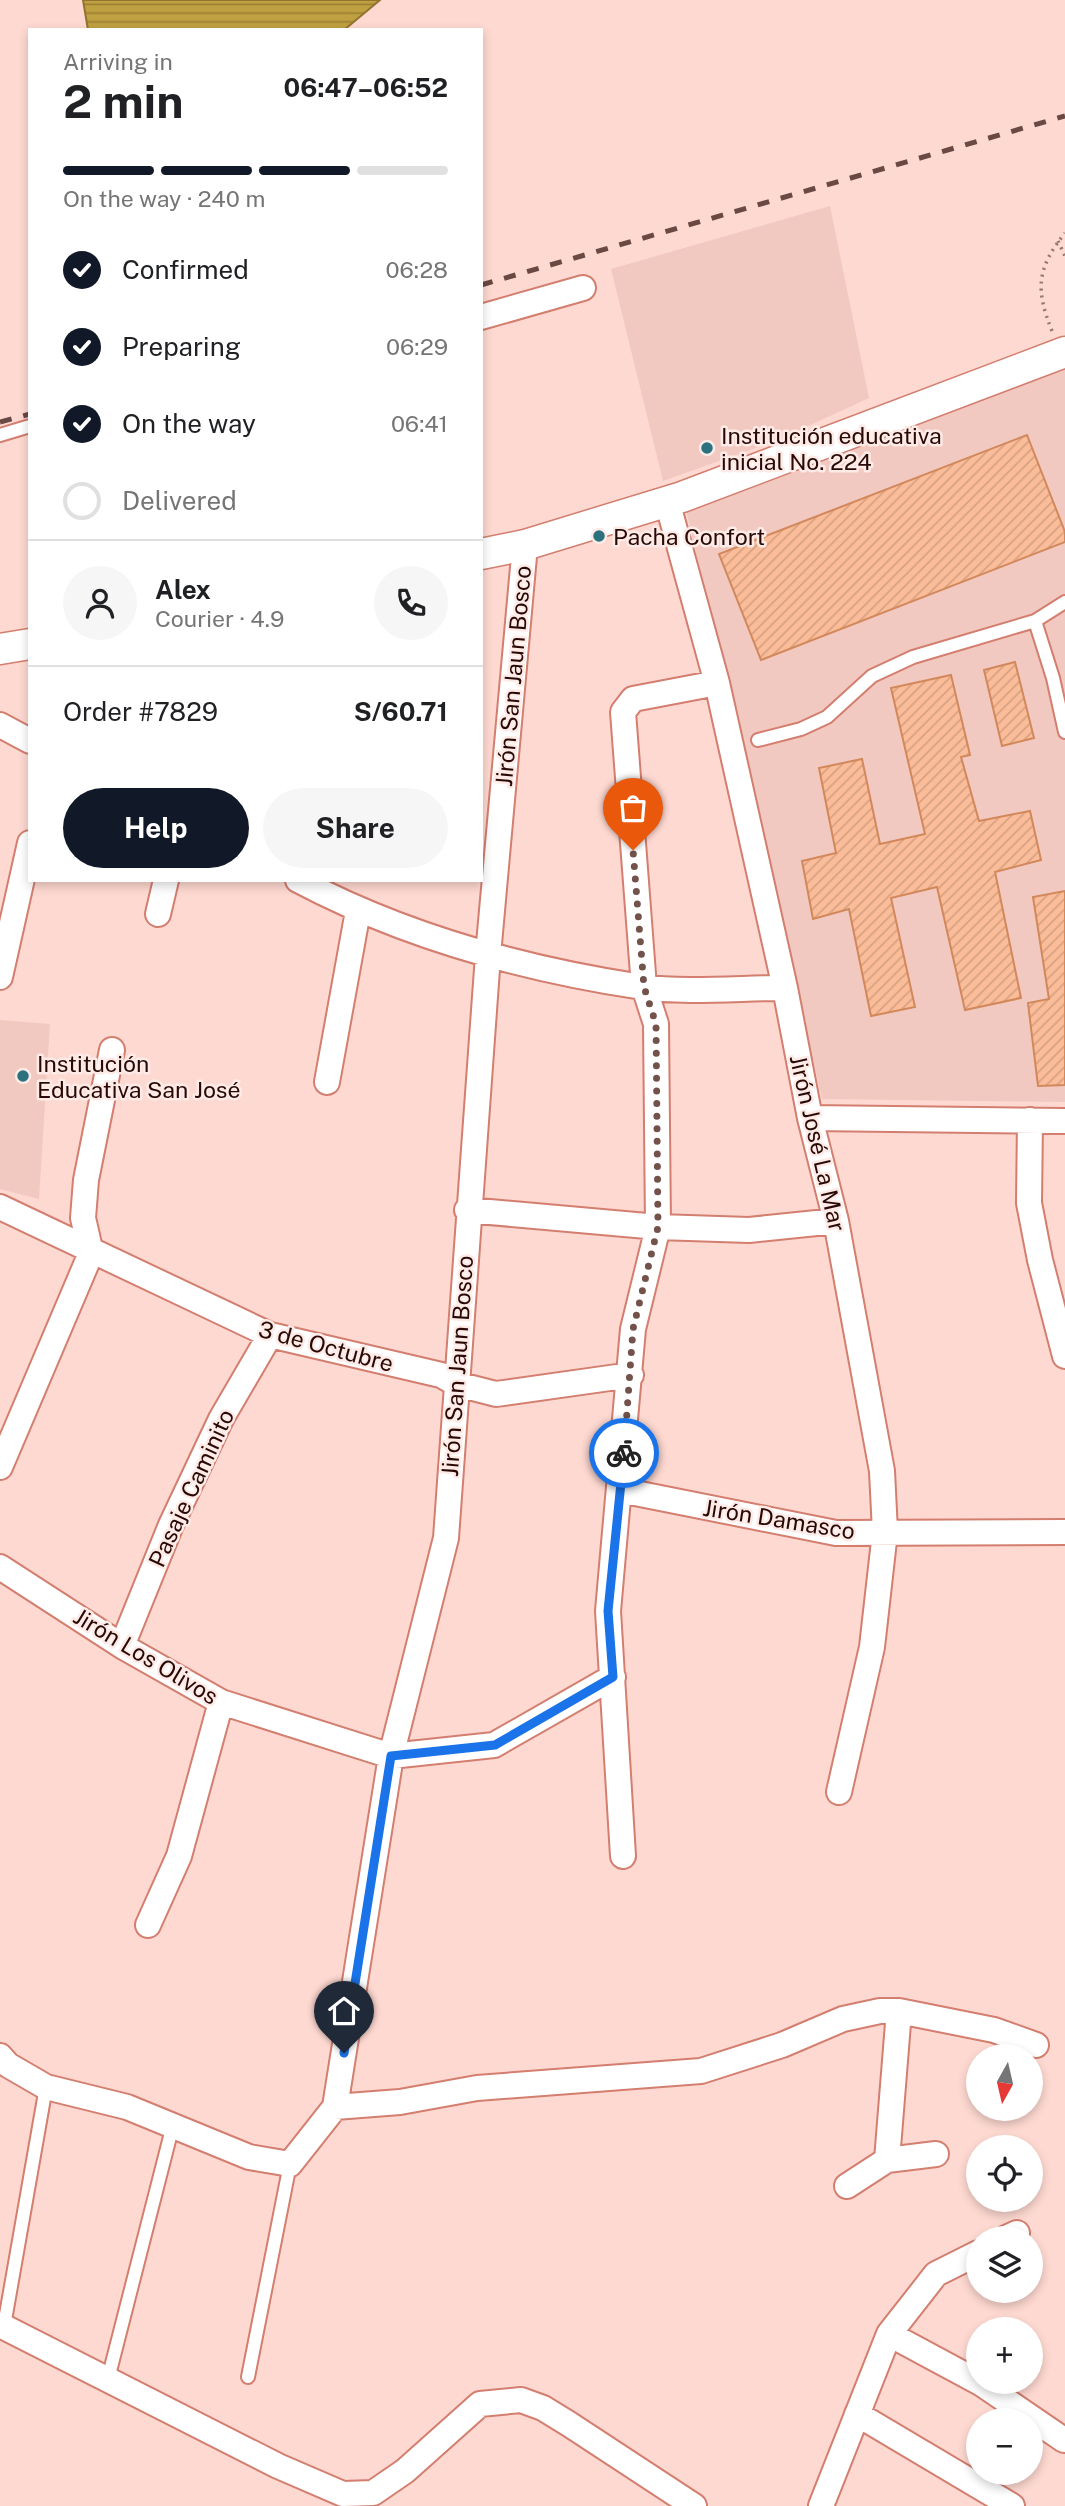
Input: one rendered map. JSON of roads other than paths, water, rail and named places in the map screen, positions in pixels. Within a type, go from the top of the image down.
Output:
[{"type":"street","points":[[483,316],[583,288]]},
{"type":"street","points":[[483,554],[525,545],[667,501],[1061,347]]},
{"type":"street","name":"Jirón José La Mar","points":[[667,501],[717,683],[785,988],[810,1118],[836,1222],[882,1471],[885,1532],[872,1647],[839,1792]]},
{"type":"street","name":"Jirón San Jaun Bosco","points":[[290,2164],[335,2107],[391,1756],[446,1538],[467,1210],[525,545]]},
{"type":"street","points":[[0,649],[28,643]]},
{"type":"street","points":[[623,1856],[608,1611],[633,1329],[658,1227],[656,1024],[644,987],[623,712],[633,699],[717,683]]},
{"type":"street","points":[[0,724],[28,740]]},
{"type":"street","points":[[0,977],[28,852]]},
{"type":"street","points":[[158,914],[166,882]]},
{"type":"street","points":[[302,882],[358,911],[488,955],[644,987],[785,988]]},
{"type":"street","points":[[327,1082],[358,911]]},
{"type":"street","points":[[0,1467],[91,1253],[83,1217],[86,1180],[112,1050]]},
{"type":"street","points":[[810,1118],[1065,1121]]},
{"type":"street","points":[[1030,1120],[1030,1203],[1040,1260],[1065,1356]]},
{"type":"street","name":"3 de Octubre","points":[[0,1208],[35,1222],[91,1253],[270,1335],[441,1376],[457,1384],[496,1394],[631,1375]]},
{"type":"street","points":[[467,1210],[658,1227],[748,1230],[836,1222]]},
{"type":"street","name":"Pasaje Caminito","points":[[122,1646],[171,1525],[220,1419],[270,1335]]},
{"type":"street","name":"Jirón Damasco","points":[[620,1490],[836,1533],[1065,1532]]},
{"type":"street","name":"Jirón Los Olivos","points":[[0,1567],[122,1646],[221,1702],[391,1756],[495,1745],[613,1677]]},
{"type":"street","points":[[148,1925],[179,1856],[221,1702]]},
{"type":"street","points":[[887,2160],[899,2011]]},
{"type":"street","points":[[335,2107],[400,2102],[477,2088],[701,2071],[782,2045],[843,2019],[899,2011],[994,2030],[1033,2044]]},
{"type":"street","points":[[0,2056],[8,2065],[46,2087],[127,2107],[249,2157],[290,2164]]},
{"type":"street","points":[[847,2186],[887,2160],[936,2154]]},
{"type":"street","points":[[821,2506],[889,2334],[936,2274],[966,2258]]},
{"type":"street","points":[[2,2326],[278,2466],[343,2494],[373,2493],[405,2471],[480,2404],[521,2400],[560,2419],[694,2506]]},
{"type":"street","points":[[889,2334],[982,2384],[1064,2440]]},
{"type":"street","points":[[857,2414],[1012,2506]]},
{"type":"lane","points":[[0,435],[28,427]]},
{"type":"lane","points":[[758,740],[801,729],[827,717],[872,676],[913,657],[1035,621],[1065,601]]},
{"type":"lane","points":[[1035,621],[1053,678],[1065,732]]},
{"type":"lane","points":[[2,2326],[46,2087]]},
{"type":"lane","points":[[108,2379],[173,2125]]},
{"type":"lane","points":[[248,2377],[290,2164]]},
{"type":"railway","points":[[483,284],[1065,116]]},
{"type":"railway","points":[[0,422],[28,415]]},
{"type":"place","name":"Institución educativa inicial No. 224","points":[[707,448]]},
{"type":"place","name":"Pacha Confort","points":[[599,536]]},
{"type":"place","name":"Institución Educativa San José","points":[[23,1076]]}]
